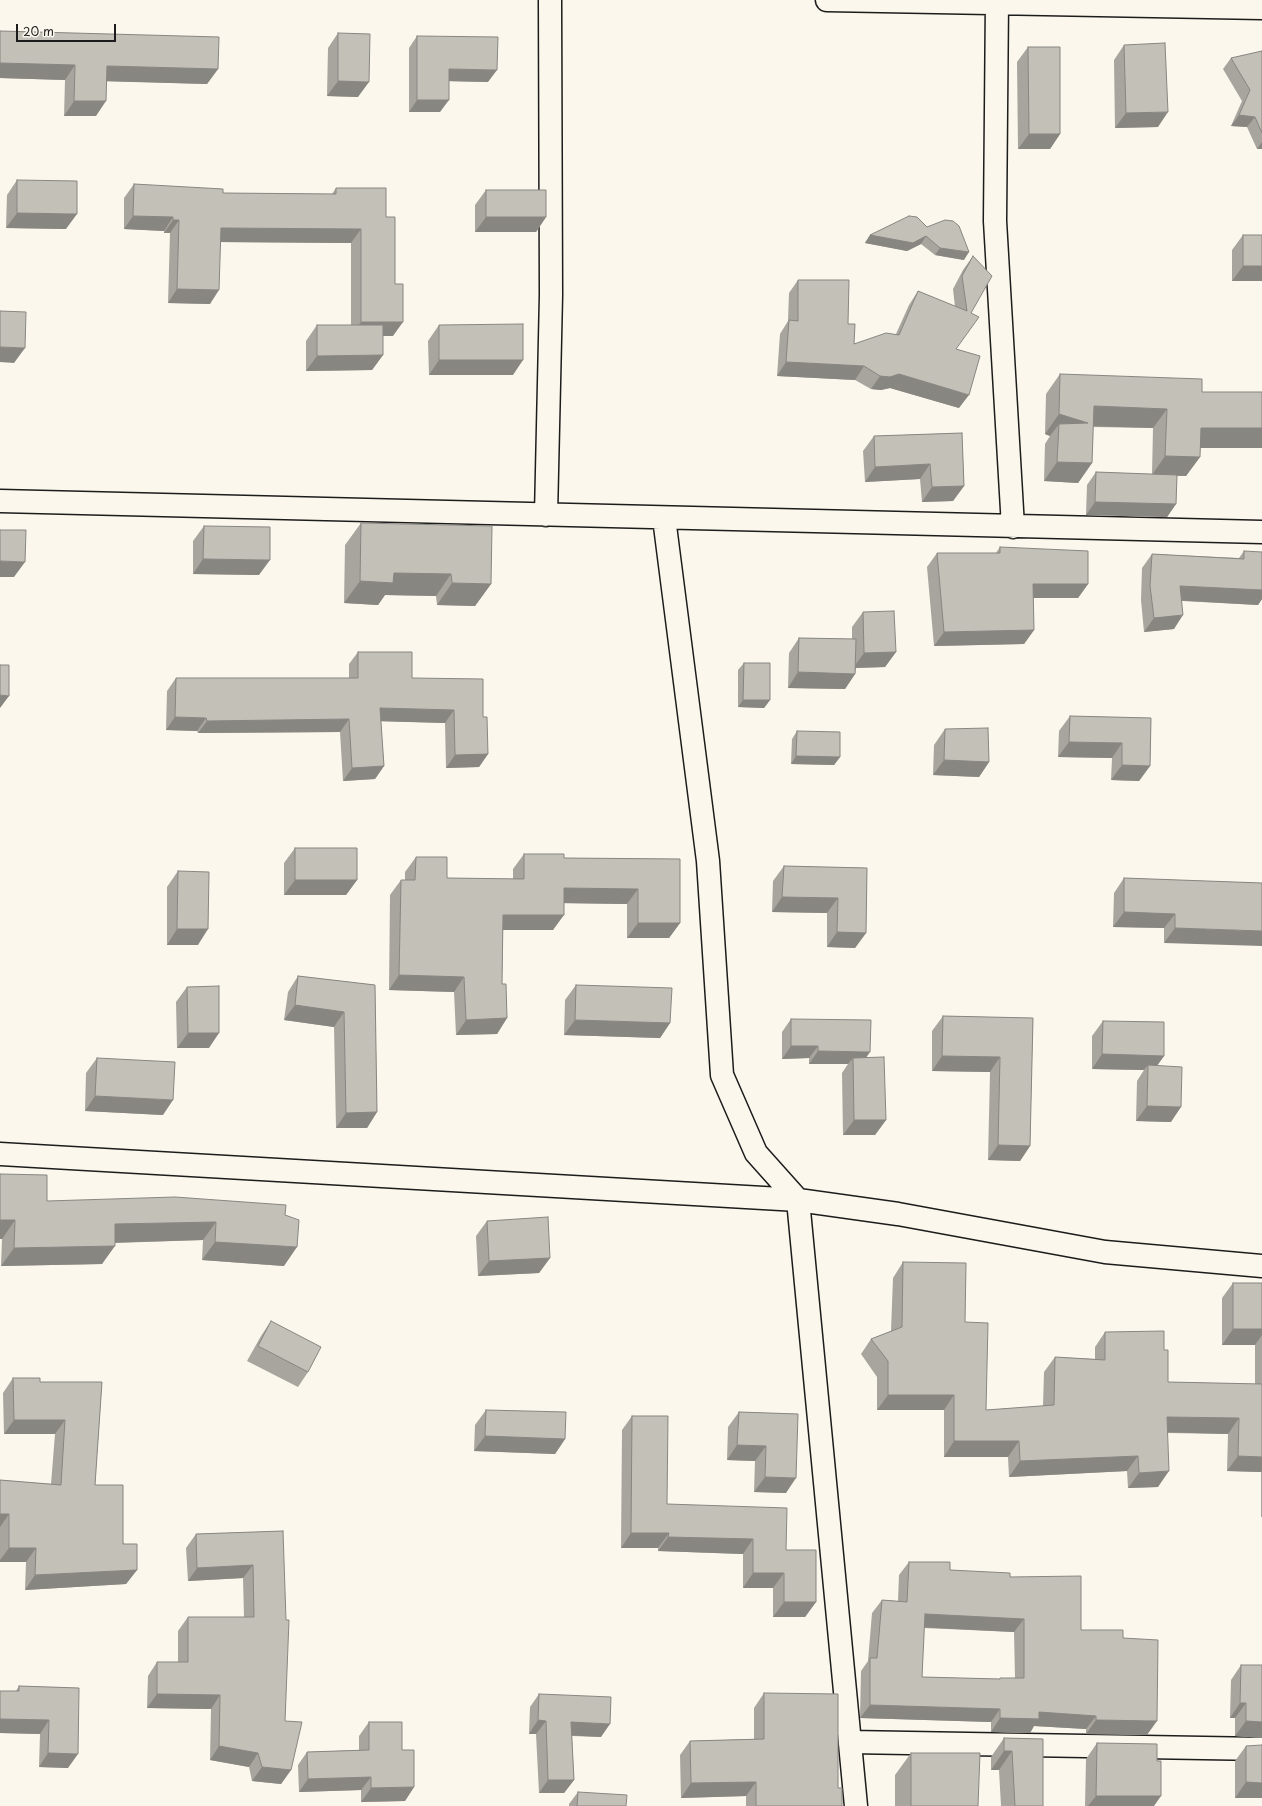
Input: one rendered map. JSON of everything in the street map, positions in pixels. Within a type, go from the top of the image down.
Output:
[{"type":"street","points":[[546,515],[551,295],[550,0]]},
{"type":"street","points":[[827,0],[1262,8]]},
{"type":"street","points":[[997,2],[995,221],[1013,527]]},
{"type":"street","points":[[0,501],[1262,532]]},
{"type":"street","points":[[664,518],[708,861],[722,1075],[756,1154],[798,1200],[856,1806]]},
{"type":"street","points":[[0,1154],[798,1200],[898,1214],[1105,1252],[1262,1266]]},
{"type":"street","points":[[850,1742],[1262,1749]]},
{"type":"building","points":[[0,31],[219,37],[218,69],[107,66],[106,101],[74,101],[75,65],[0,63]]},
{"type":"building","points":[[338,33],[370,34],[369,82],[338,81]]},
{"type":"building","points":[[417,36],[498,37],[497,70],[449,69],[449,100],[417,100]]},
{"type":"building","points":[[1165,43],[1168,112],[1126,113],[1124,45]]},
{"type":"building","points":[[1028,47],[1060,47],[1060,134],[1029,134]]},
{"type":"building","points":[[1262,51],[1262,133],[1255,117],[1239,115],[1250,90],[1231,58]]},
{"type":"building","points":[[17,180],[77,181],[77,214],[17,213]]},
{"type":"building","points":[[134,184],[223,189],[223,193],[336,194],[336,188],[386,188],[386,217],[395,217],[395,284],[403,284],[403,322],[361,322],[361,229],[221,228],[219,290],[177,289],[179,220],[173,220],[173,217],[133,216]]},
{"type":"building","points":[[486,190],[546,190],[546,217],[486,217]]},
{"type":"building","points":[[909,216],[917,217],[927,227],[945,220],[953,221],[959,226],[969,252],[940,248],[926,236],[913,243],[870,235]]},
{"type":"building","points":[[1243,235],[1262,235],[1262,266],[1243,266]]},
{"type":"building","points":[[973,256],[992,276],[971,313],[979,317],[956,349],[980,356],[969,395],[899,374],[890,377],[880,376],[864,366],[786,362],[789,320],[798,321],[798,280],[849,280],[848,324],[855,324],[854,344],[886,333],[899,335],[918,291],[967,311],[962,276]]},
{"type":"building","points":[[0,311],[26,312],[25,348],[0,347]]},
{"type":"building","points":[[523,324],[523,360],[439,360],[439,325]]},
{"type":"building","points":[[317,325],[383,325],[383,355],[317,356]]},
{"type":"building","points":[[1060,374],[1202,379],[1202,392],[1262,392],[1262,428],[1201,428],[1200,457],[1165,456],[1167,409],[1094,406],[1092,463],[1057,462],[1059,424],[1088,423],[1059,414]]},
{"type":"building","points":[[962,433],[964,486],[932,487],[930,464],[875,467],[874,436]]},
{"type":"building","points":[[1096,472],[1177,475],[1176,504],[1095,502]]},
{"type":"building","points":[[361,523],[492,526],[491,584],[452,583],[451,574],[394,573],[393,583],[360,581]]},
{"type":"building","points":[[204,526],[270,527],[270,560],[203,559]]},
{"type":"building","points":[[0,530],[26,530],[25,562],[0,561]]},
{"type":"building","points":[[1000,547],[1088,551],[1088,584],[1033,584],[1034,630],[944,632],[937,553],[1000,553]]},
{"type":"building","points":[[1244,551],[1262,552],[1262,590],[1180,586],[1183,615],[1154,618],[1150,586],[1152,554],[1244,559]]},
{"type":"building","points":[[894,611],[896,652],[864,653],[863,612]]},
{"type":"building","points":[[799,638],[856,639],[855,674],[798,672]]},
{"type":"building","points":[[358,652],[412,652],[412,678],[483,679],[483,717],[487,717],[488,754],[455,755],[454,710],[380,708],[384,766],[352,768],[349,719],[207,721],[206,718],[175,717],[176,678],[358,678]]},
{"type":"building","points":[[744,663],[770,663],[770,700],[743,700]]},
{"type":"building","points":[[0,665],[9,665],[9,696],[0,695]]},
{"type":"building","points":[[1070,716],[1151,718],[1150,766],[1122,765],[1122,743],[1069,742]]},
{"type":"building","points":[[988,728],[989,762],[944,760],[945,729]]},
{"type":"building","points":[[797,731],[840,732],[840,757],[796,756]]},
{"type":"building","points":[[295,848],[357,848],[357,880],[295,880]]},
{"type":"building","points":[[524,854],[564,854],[564,858],[680,859],[680,923],[638,923],[638,889],[564,888],[564,915],[503,915],[502,984],[506,984],[507,1018],[466,1020],[464,977],[399,975],[401,880],[415,880],[416,857],[447,857],[447,878],[524,879]]},
{"type":"building","points":[[784,866],[867,868],[866,933],[837,932],[838,898],[782,897]]},
{"type":"building","points":[[178,871],[209,872],[208,929],[177,929]]},
{"type":"building","points":[[1124,878],[1262,883],[1262,931],[1175,928],[1175,914],[1124,912]]},
{"type":"building","points":[[298,976],[375,985],[377,1112],[346,1113],[344,1012],[295,1005]]},
{"type":"building","points":[[576,985],[672,988],[670,1023],[575,1020]]},
{"type":"building","points":[[219,986],[219,1033],[188,1033],[187,987]]},
{"type":"building","points":[[943,1016],[1033,1018],[1030,1146],[998,1145],[1000,1057],[942,1056]]},
{"type":"building","points":[[791,1019],[871,1020],[870,1052],[818,1051],[818,1046],[791,1046]]},
{"type":"building","points":[[1103,1021],[1164,1022],[1164,1056],[1102,1054]]},
{"type":"building","points":[[884,1057],[886,1120],[854,1120],[853,1058]]},
{"type":"building","points":[[97,1058],[175,1062],[173,1100],[95,1096]]},
{"type":"building","points":[[1148,1065],[1182,1067],[1181,1107],[1147,1106]]},
{"type":"building","points":[[0,1174],[47,1175],[47,1201],[175,1197],[286,1205],[285,1215],[299,1220],[297,1247],[215,1242],[216,1222],[115,1224],[115,1246],[14,1248],[15,1220],[0,1220]]},
{"type":"building","points":[[548,1217],[550,1258],[489,1261],[487,1221]]},
{"type":"building","points":[[903,1262],[966,1263],[965,1322],[988,1323],[986,1410],[1054,1405],[1055,1357],[1105,1360],[1105,1332],[1164,1331],[1164,1350],[1168,1350],[1168,1382],[1262,1384],[1262,1457],[1238,1456],[1239,1418],[1167,1417],[1169,1471],[1139,1473],[1138,1456],[1020,1461],[1019,1441],[954,1441],[954,1395],[888,1395],[888,1361],[871,1339],[902,1327]]},
{"type":"building","points":[[1233,1283],[1262,1283],[1262,1329],[1233,1329]]},
{"type":"building","points":[[271,1321],[321,1347],[308,1372],[258,1346]]},
{"type":"building","points":[[13,1378],[40,1378],[40,1382],[102,1382],[95,1485],[123,1485],[123,1544],[137,1544],[137,1570],[35,1575],[36,1548],[9,1548],[9,1514],[0,1514],[0,1480],[61,1485],[65,1420],[14,1420]]},
{"type":"building","points":[[486,1410],[566,1412],[565,1439],[485,1436]]},
{"type":"building","points":[[739,1412],[798,1414],[796,1478],[765,1477],[766,1446],[737,1445]]},
{"type":"building","points":[[632,1416],[668,1416],[667,1504],[787,1508],[786,1550],[816,1550],[816,1602],[784,1602],[784,1573],[753,1573],[753,1539],[668,1537],[669,1533],[631,1533]]},
{"type":"building","points":[[283,1531],[286,1620],[289,1620],[285,1721],[302,1722],[291,1770],[262,1767],[258,1753],[219,1746],[220,1695],[157,1694],[157,1662],[188,1662],[188,1617],[254,1617],[253,1565],[197,1568],[196,1534]]},
{"type":"building","points":[[909,1562],[950,1562],[950,1570],[1010,1573],[1010,1577],[1081,1576],[1081,1630],[1123,1630],[1123,1638],[1158,1640],[1157,1721],[1096,1720],[1096,1716],[1039,1712],[1039,1719],[1000,1718],[1000,1709],[870,1705],[870,1658],[877,1658],[882,1600],[907,1602]],"holes":[[[925,1614],[1024,1619],[1024,1678],[1000,1679],[922,1677]]]},
{"type":"building","points":[[1241,1665],[1262,1665],[1262,1722],[1246,1721],[1246,1703],[1240,1703]]},
{"type":"building","points":[[19,1686],[79,1688],[78,1754],[48,1753],[49,1720],[0,1719],[0,1691],[19,1691]]},
{"type":"building","points":[[764,1693],[838,1694],[838,1788],[842,1788],[842,1806],[756,1806],[756,1782],[691,1783],[690,1741],[764,1739]]},
{"type":"building","points":[[539,1694],[611,1697],[610,1724],[571,1722],[574,1780],[548,1780],[546,1721],[538,1720]]},
{"type":"building","points":[[369,1722],[402,1722],[402,1750],[414,1750],[414,1787],[371,1788],[371,1777],[308,1779],[307,1752],[369,1750]]},
{"type":"building","points":[[1004,1738],[1043,1739],[1043,1806],[1015,1806],[1012,1751],[1004,1751]]},
{"type":"building","points":[[1097,1743],[1157,1744],[1157,1761],[1161,1761],[1161,1796],[1096,1796]]},
{"type":"building","points":[[1262,1745],[1262,1783],[1246,1782],[1246,1746]]},
{"type":"building","points":[[911,1753],[980,1753],[978,1806],[911,1806]]},
{"type":"building","points":[[578,1792],[627,1795],[626,1806],[577,1806]]}]
